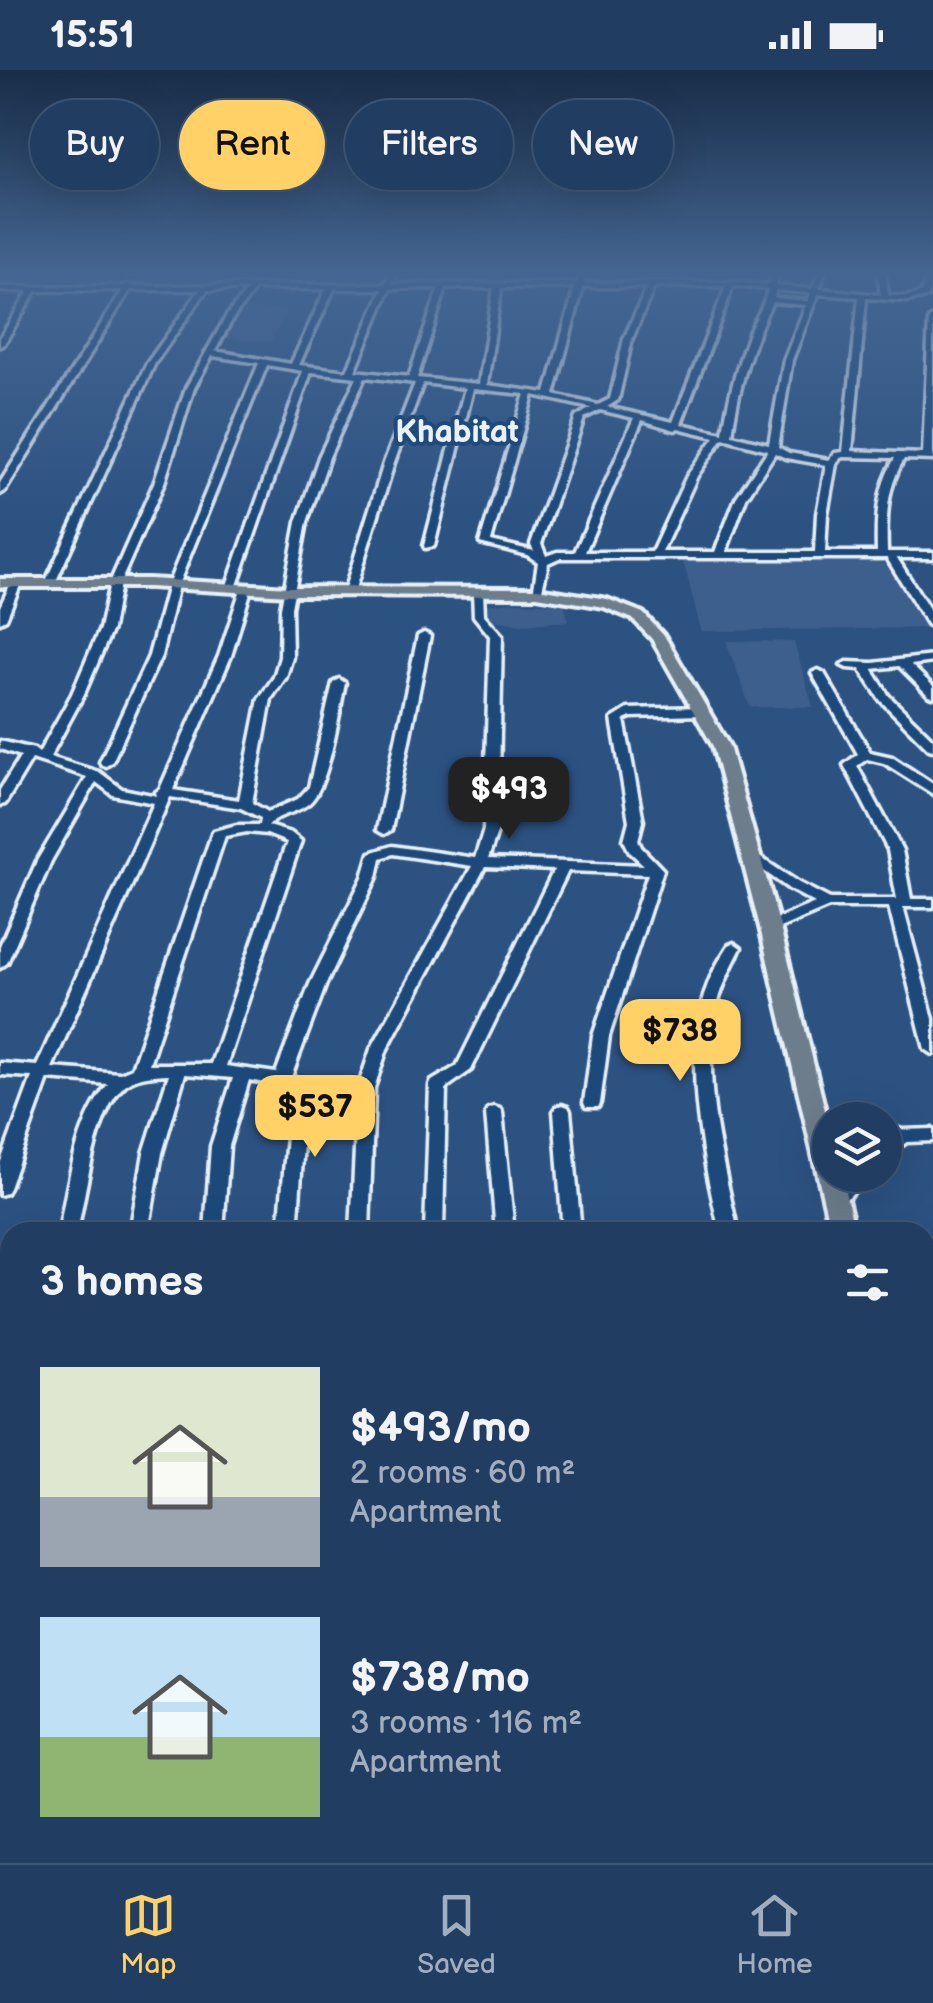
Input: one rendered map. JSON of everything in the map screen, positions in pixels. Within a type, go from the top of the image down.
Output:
[{"type":"main road","points":[[8,583],[114,583],[290,591],[538,592],[607,603],[638,616],[659,638],[721,746],[752,856],[812,1110]]},
{"type":"main road","points":[[834,1192],[841,1222]]},
{"type":"street","points":[[0,491],[84,357]]},
{"type":"street","points":[[50,583],[155,357]]},
{"type":"street","points":[[0,800],[78,694],[106,629],[114,583],[159,483],[190,388],[207,357]]},
{"type":"street","points":[[234,357],[308,369],[530,392],[773,448],[786,456],[831,463]]},
{"type":"street","points":[[294,367],[298,357]]},
{"type":"street","points":[[245,804],[265,699],[280,676],[286,657],[286,608],[302,522],[362,357]]},
{"type":"street","points":[[350,592],[424,357]]},
{"type":"street","points":[[484,387],[488,357]]},
{"type":"street","points":[[548,396],[559,357]]},
{"type":"street","points":[[538,592],[543,561],[536,544],[562,460],[580,417],[614,400],[624,357]]},
{"type":"street","points":[[675,427],[704,357]]},
{"type":"street","points":[[656,552],[692,476],[724,437],[746,357]]},
{"type":"street","points":[[720,553],[742,498],[773,448],[789,357]]},
{"type":"street","points":[[847,454],[857,357]]},
{"type":"street","points":[[820,554],[831,463],[838,455],[930,457],[929,357]]},
{"type":"street","points":[[106,762],[155,656],[173,585],[264,361]]},
{"type":"street","points":[[0,1188],[42,1072],[225,656],[238,588],[308,369]]},
{"type":"street","points":[[430,546],[470,385]]},
{"type":"street","points":[[530,392],[485,543],[530,553],[543,561]]},
{"type":"street","points":[[579,554],[638,419]]},
{"type":"street","points":[[901,456],[880,497],[886,555],[933,624]]},
{"type":"street","points":[[543,561],[557,555],[656,552],[933,555]]},
{"type":"street","points":[[0,618],[8,583]]},
{"type":"street","points":[[360,1222],[366,1088],[380,1049],[480,863],[491,830],[496,635],[480,616],[478,592]]},
{"type":"street","points":[[384,830],[424,636]]},
{"type":"street","points":[[847,665],[933,659]]},
{"type":"street","points":[[902,664],[933,694]]},
{"type":"street","points":[[864,666],[896,710],[933,746]]},
{"type":"street","points":[[818,673],[866,756]]},
{"type":"street","points":[[140,1071],[219,834],[263,823],[303,802],[315,788],[339,683]]},
{"type":"street","points":[[656,870],[635,849],[632,840],[636,820],[618,719],[628,713],[703,710]]},
{"type":"street","points":[[0,745],[94,775],[118,792],[245,804],[263,823],[294,841],[218,1067]]},
{"type":"street","points":[[933,790],[888,760],[866,756],[850,766],[895,850],[900,903],[933,1049]]},
{"type":"street","points":[[0,963],[44,861],[94,775]]},
{"type":"street","points":[[282,1080],[318,984],[370,877],[375,856],[392,850],[480,863],[656,870]]},
{"type":"street","points":[[752,856],[794,886],[827,903]]},
{"type":"street","points":[[434,1222],[438,1085],[463,1070],[562,869]]},
{"type":"street","points":[[592,1103],[601,1036],[656,870]]},
{"type":"street","points":[[770,928],[827,903],[933,903]]},
{"type":"street","points":[[727,1222],[705,1110],[702,1072],[721,966],[734,948]]},
{"type":"street","points":[[0,1069],[120,1079],[140,1071],[218,1067],[299,1084],[289,1222]]},
{"type":"street","points":[[141,1222],[153,1152],[178,1071]]},
{"type":"street","points":[[215,1222],[220,1146],[242,1072]]},
{"type":"street","points":[[70,1222],[98,1112],[120,1079]]},
{"type":"street","points":[[562,1112],[571,1222]]},
{"type":"street","points":[[494,1113],[504,1222]]},
{"type":"street","points":[[902,1134],[933,1135]]},
{"type":"street","points":[[836,1198],[842,1192]]},
{"type":"shaded area","points":[[683,560],[879,562],[890,566],[925,628],[701,631]]},
{"type":"shaded area","points":[[564,604],[569,621],[523,624],[485,619],[482,605]]},
{"type":"shaded area","points":[[726,641],[794,642],[813,707],[750,707]]},
{"type":"district","name":"Khabitat","points":[[457,432]]}]
